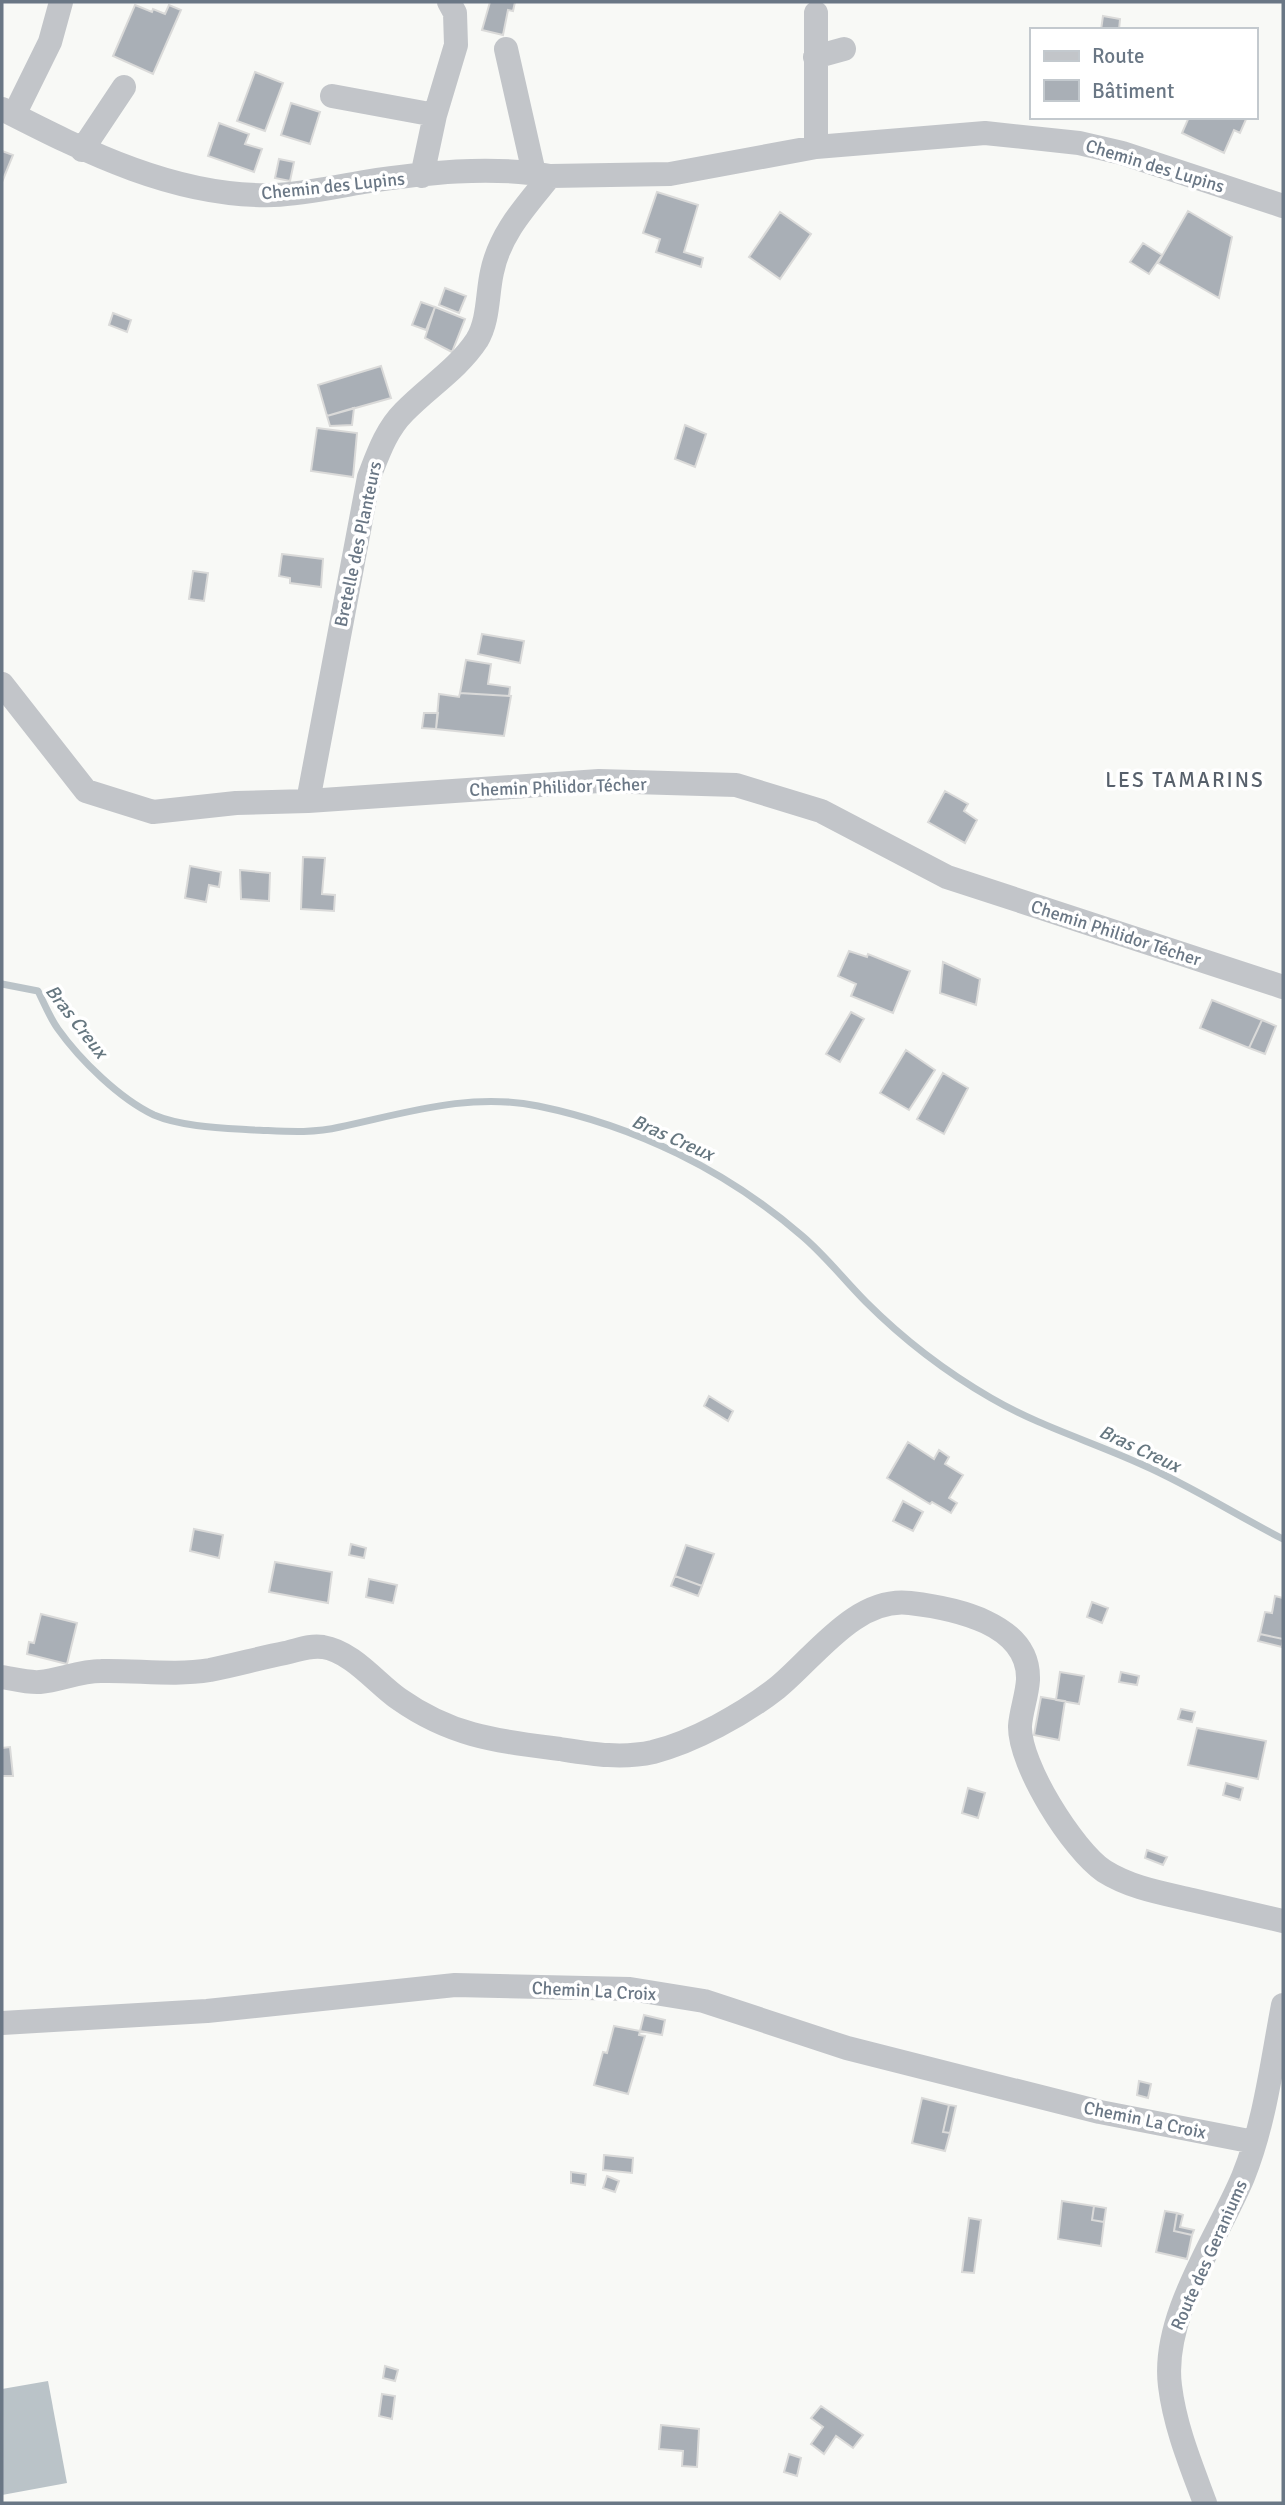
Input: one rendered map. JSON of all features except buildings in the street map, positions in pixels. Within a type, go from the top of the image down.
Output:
[{"type":"street","points":[[8,112],[50,42],[61,2]]},
{"type":"street","name":"Chemin des Lupins","points":[[422,176],[435,115],[456,45],[455,13],[449,2]]},
{"type":"street","points":[[816,13],[816,147]]},
{"type":"street","points":[[506,49],[542,175]]},
{"type":"street","points":[[816,57],[845,49]]},
{"type":"street","points":[[82,150],[124,88]]},
{"type":"street","points":[[332,96],[435,115]]},
{"type":"street","name":"Chemin des Lupins","points":[[8,112],[82,150],[164,179],[220,193],[276,195],[473,172],[542,175],[670,174],[816,147],[985,133],[1079,142],[1122,153],[1283,206]]},
{"type":"street","name":"Bretelle des Planteurs","points":[[308,801],[369,477],[383,440],[402,413],[462,359],[478,337],[488,304],[491,272],[499,248],[542,175]]},
{"type":"street","name":"Chemin Philidor Técher","points":[[2,684],[86,791],[153,812],[236,803],[308,801],[599,781],[736,785],[821,810],[947,877],[1283,987]]},
{"type":"street","points":[[2,1676],[36,1683],[96,1671],[183,1673],[211,1670],[308,1646],[328,1648],[348,1657],[399,1699],[438,1723],[484,1739],[614,1757],[653,1752],[696,1735],[737,1714],[776,1688],[855,1618],[887,1604],[906,1602],[981,1618],[996,1626],[1012,1641],[1023,1657],[1028,1677],[1020,1728],[1027,1761],[1044,1796],[1087,1856],[1105,1871],[1136,1887],[1283,1921]]},
{"type":"street","name":"Chemin La Croix","points":[[2,2023],[207,2011],[455,1984],[630,1990],[704,2001],[847,2048],[1100,2112],[1254,2142]]},
{"type":"street","name":"Route des Geraniums","points":[[1205,2503],[1174,2410],[1169,2384],[1170,2356],[1176,2324],[1244,2175],[1262,2114],[1283,2005]]},
{"type":"shaded area","points":[[48,2381],[67,2483],[2,2495],[2,2389]]},
{"type":"waterway","name":"Bras Creux","points":[[2,984],[38,991],[58,1029],[102,1078],[141,1108],[177,1122],[230,1128],[307,1131],[329,1129],[438,1106],[488,1101],[538,1106],[609,1125],[644,1138],[710,1171],[772,1212],[810,1243],[895,1329],[941,1366],[974,1388],[1028,1417],[1161,1473],[1283,1539]]},
{"type":"district","name":"LES TAMARINS","points":[[1185,780]]}]
